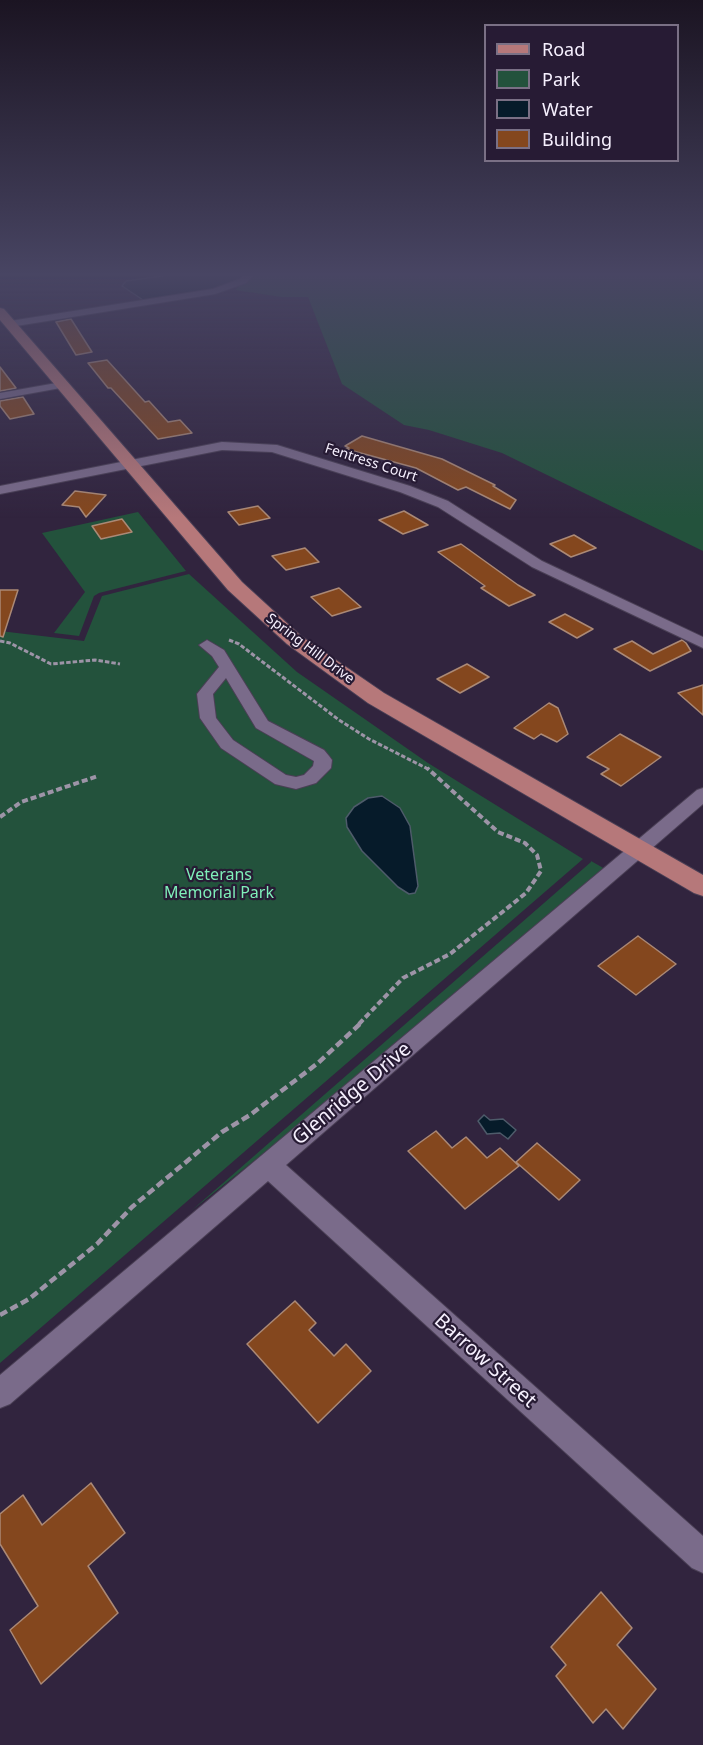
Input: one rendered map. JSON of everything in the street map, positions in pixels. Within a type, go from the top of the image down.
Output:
[{"type":"main road","name":"Spring Hill Drive","points":[[37,355],[235,586],[294,640],[376,698],[703,887]]},
{"type":"street","points":[[0,396],[62,385]]},
{"type":"street","name":"Fentress Court","points":[[0,490],[128,462],[222,446],[256,446],[288,451],[443,504],[537,564],[703,643]]},
{"type":"street","points":[[214,642],[218,653],[227,667],[262,724],[318,754],[323,760],[322,768],[310,779],[296,783],[281,780],[227,744],[208,718],[205,694],[227,667]]},
{"type":"street","name":"Glenridge Drive","points":[[0,1394],[703,794]]},
{"type":"street","name":"Barrow Street","points":[[268,1165],[703,1557]]},
{"type":"path","points":[[0,641],[10,643],[51,664],[95,660],[120,664]]},
{"type":"path","points":[[0,1315],[28,1299],[97,1244],[132,1207],[222,1132],[250,1115],[318,1063],[371,1013],[403,978],[450,954],[526,893],[541,871],[537,855],[525,843],[498,832],[427,768],[369,739],[298,691],[239,644],[214,642]]},
{"type":"path","points":[[0,817],[21,802],[98,776]]},
{"type":"green space","points":[[331,355],[703,355],[703,551],[502,453],[429,430],[404,425],[342,384]]},
{"type":"green space","points":[[138,512],[186,571],[99,593],[94,596],[79,636],[54,633],[85,592],[42,533]]},
{"type":"green space","name":"Veterans Memorial Park","points":[[189,574],[297,672],[428,763],[583,859],[0,1363],[0,631],[84,641],[102,596]]},
{"type":"green space","points":[[591,862],[614,874],[191,1211]]},
{"type":"water","points":[[382,796],[400,808],[410,826],[418,886],[415,893],[409,894],[398,887],[362,851],[347,827],[346,818],[354,807],[368,798]]},
{"type":"water","points":[[484,1115],[490,1120],[503,1119],[516,1130],[508,1139],[500,1133],[487,1134],[478,1121]]},
{"type":"building","points":[[107,360],[145,402],[149,401],[168,422],[180,420],[192,433],[158,439],[111,388],[108,388],[88,363]]},
{"type":"building","points":[[0,367],[16,388],[0,391]]},
{"type":"building","points":[[23,397],[34,414],[10,419],[0,406],[0,401]]},
{"type":"building","points":[[362,436],[442,459],[495,485],[493,486],[516,500],[510,509],[466,487],[458,490],[416,468],[346,449],[349,448],[345,446]]},
{"type":"building","points":[[75,491],[106,495],[86,517],[79,507],[62,505]]},
{"type":"building","points":[[258,506],[270,518],[239,525],[228,512]]},
{"type":"building","points":[[404,511],[428,525],[403,534],[379,520]]},
{"type":"building","points":[[122,519],[132,532],[101,539],[92,526]]},
{"type":"building","points":[[574,535],[596,548],[571,557],[550,544]]},
{"type":"building","points":[[461,544],[535,595],[509,606],[481,588],[485,586],[438,552]]},
{"type":"building","points":[[305,548],[319,562],[286,570],[272,556]]},
{"type":"building","points":[[339,588],[361,607],[332,616],[311,597]]},
{"type":"building","points":[[0,590],[18,590],[3,637],[0,636]]},
{"type":"building","points":[[565,614],[593,629],[577,638],[549,622]]},
{"type":"building","points":[[682,640],[691,651],[650,671],[614,649],[632,641],[653,654]]},
{"type":"building","points":[[467,664],[489,677],[460,693],[437,679]]},
{"type":"building","points":[[703,685],[703,715],[678,693]]},
{"type":"building","points":[[549,703],[558,708],[568,734],[557,742],[541,734],[534,739],[514,728]]},
{"type":"building","points":[[620,734],[661,757],[621,786],[601,774],[609,769],[587,757]]},
{"type":"building","points":[[638,936],[676,964],[636,995],[598,966]]},
{"type":"building","points":[[436,1131],[452,1148],[466,1137],[487,1158],[500,1148],[519,1166],[465,1209],[408,1151]]},
{"type":"building","points":[[537,1143],[580,1180],[559,1200],[516,1162]]},
{"type":"building","points":[[295,1301],[316,1323],[309,1330],[334,1356],[346,1344],[371,1371],[318,1423],[247,1344]]},
{"type":"building","points":[[91,1483],[125,1533],[88,1566],[118,1613],[41,1684],[10,1630],[38,1606],[0,1544],[0,1514],[23,1495],[42,1525]]},
{"type":"building","points":[[601,1592],[632,1628],[617,1645],[656,1689],[623,1729],[606,1709],[593,1723],[556,1676],[566,1665],[551,1647]]}]
